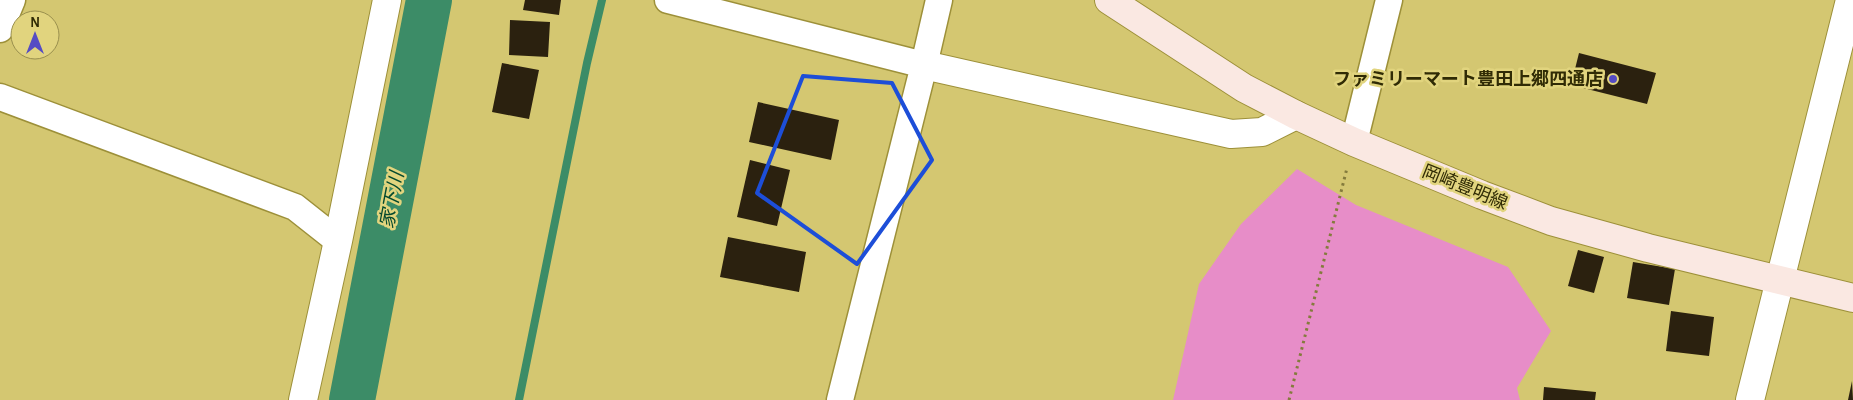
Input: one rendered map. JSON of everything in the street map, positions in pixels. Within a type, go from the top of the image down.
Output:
[{"type":"main road","name":"岡崎豊明線","points":[[1109,0],[1244,88],[1354,142],[1482,195],[1551,221],[1648,248],[1853,298]]},
{"type":"street","points":[[0,28],[12,0]]},
{"type":"street","points":[[303,400],[338,241],[387,0]]},
{"type":"street","points":[[668,0],[924,65],[1231,134],[1262,132],[1296,115]]},
{"type":"street","points":[[840,400],[939,0]]},
{"type":"street","points":[[1354,142],[1389,0]]},
{"type":"street","points":[[1750,400],[1850,0]]},
{"type":"street","points":[[0,97],[295,206],[338,241]]},
{"type":"path","points":[[1289,400],[1354,142]]},
{"type":"highlighted area","points":[[803,76],[892,83],[932,160],[857,264],[757,193]]},
{"type":"shaded area","points":[[1297,169],[1356,205],[1508,267],[1551,331],[1517,388],[1520,400],[1173,400],[1199,284],[1241,224]]},
{"type":"building","points":[[525,0],[561,0],[559,15],[523,10]]},
{"type":"building","points":[[510,20],[550,22],[548,57],[509,55]]},
{"type":"building","name":"ファミリーマート豊田上郷四通店","points":[[1579,53],[1656,73],[1647,104],[1571,85]]},
{"type":"building","points":[[502,63],[539,70],[529,119],[492,112]]},
{"type":"building","points":[[758,102],[839,120],[831,160],[749,142]]},
{"type":"building","points":[[750,160],[790,170],[777,226],[737,217]]},
{"type":"building","points":[[728,237],[806,252],[799,292],[720,277]]},
{"type":"building","points":[[1578,250],[1604,257],[1594,293],[1568,286]]},
{"type":"building","points":[[1633,262],[1675,269],[1669,305],[1627,298]]},
{"type":"building","points":[[1671,311],[1714,317],[1709,356],[1666,351]]},
{"type":"building","points":[[1852,381],[1853,400],[1848,400]]},
{"type":"building","points":[[1544,387],[1596,392],[1595,400],[1543,400]]},
{"type":"waterway","name":"家下川","points":[[352,400],[429,0]]},
{"type":"waterway","points":[[519,400],[587,63],[602,0]]},
{"type":"place","name":"ファミリーマート豊田上郷四通店","points":[[1613,79]]}]
